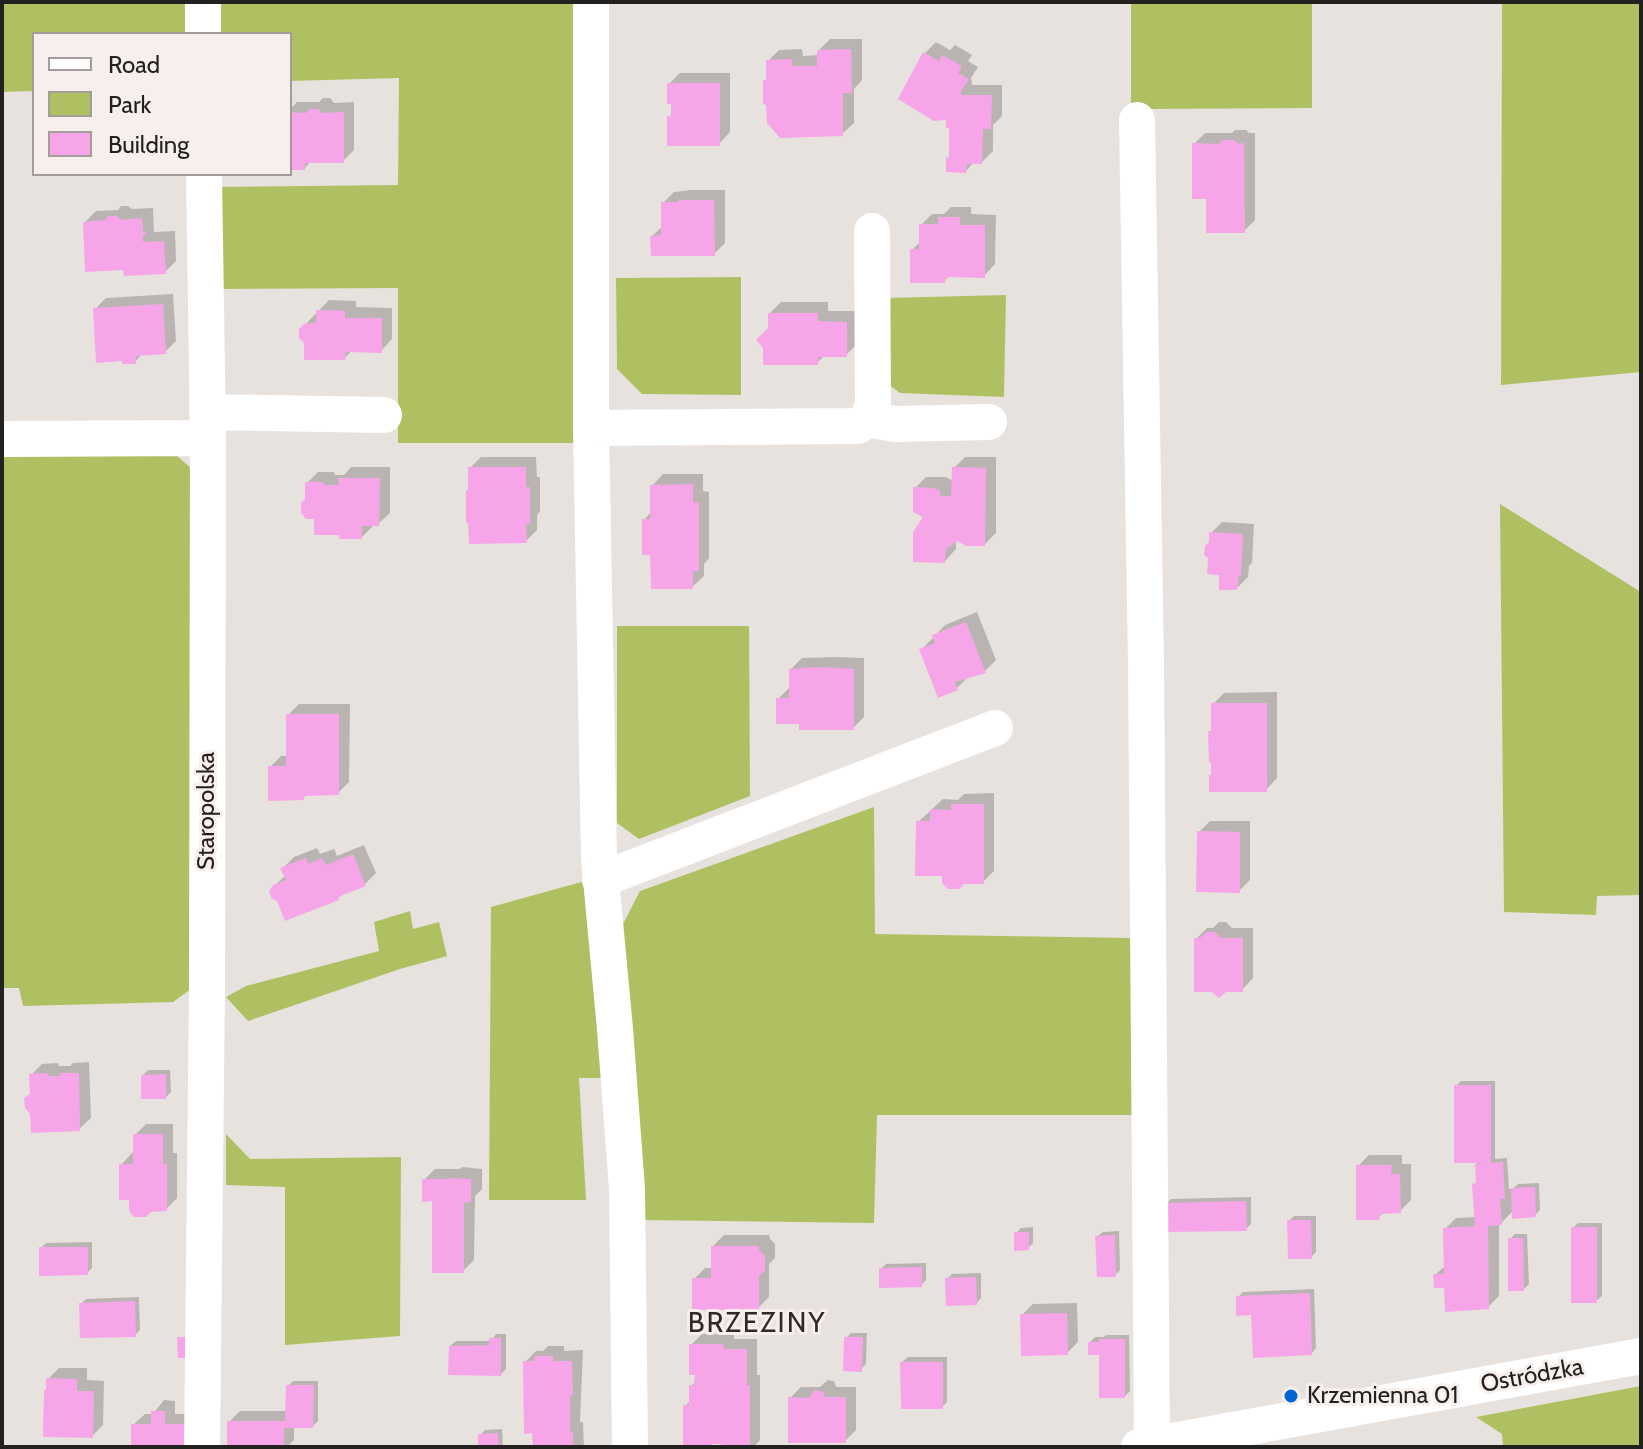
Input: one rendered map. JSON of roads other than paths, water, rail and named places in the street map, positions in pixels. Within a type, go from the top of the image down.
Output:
[{"type":"street","points":[[203,2],[203,32]]},
{"type":"street","points":[[591,2],[591,428],[600,880],[627,1189],[630,1447]]},
{"type":"street","points":[[1137,120],[1147,681],[1146,1446]]},
{"type":"street","name":"Staropolska","points":[[202,1447],[208,425],[204,176]]},
{"type":"street","points":[[591,428],[858,426],[868,419],[873,402],[872,231]]},
{"type":"street","points":[[2,439],[384,415]]},
{"type":"street","points":[[868,419],[894,424],[989,422]]},
{"type":"street","points":[[600,880],[995,728]]},
{"type":"street","name":"Ostródzka","points":[[1146,1446],[1641,1356]]},
{"type":"place","name":"Krzemienna 01","points":[[1291,1396]]},
{"type":"district","name":"BRZEZINY","points":[[757,1324]]}]
